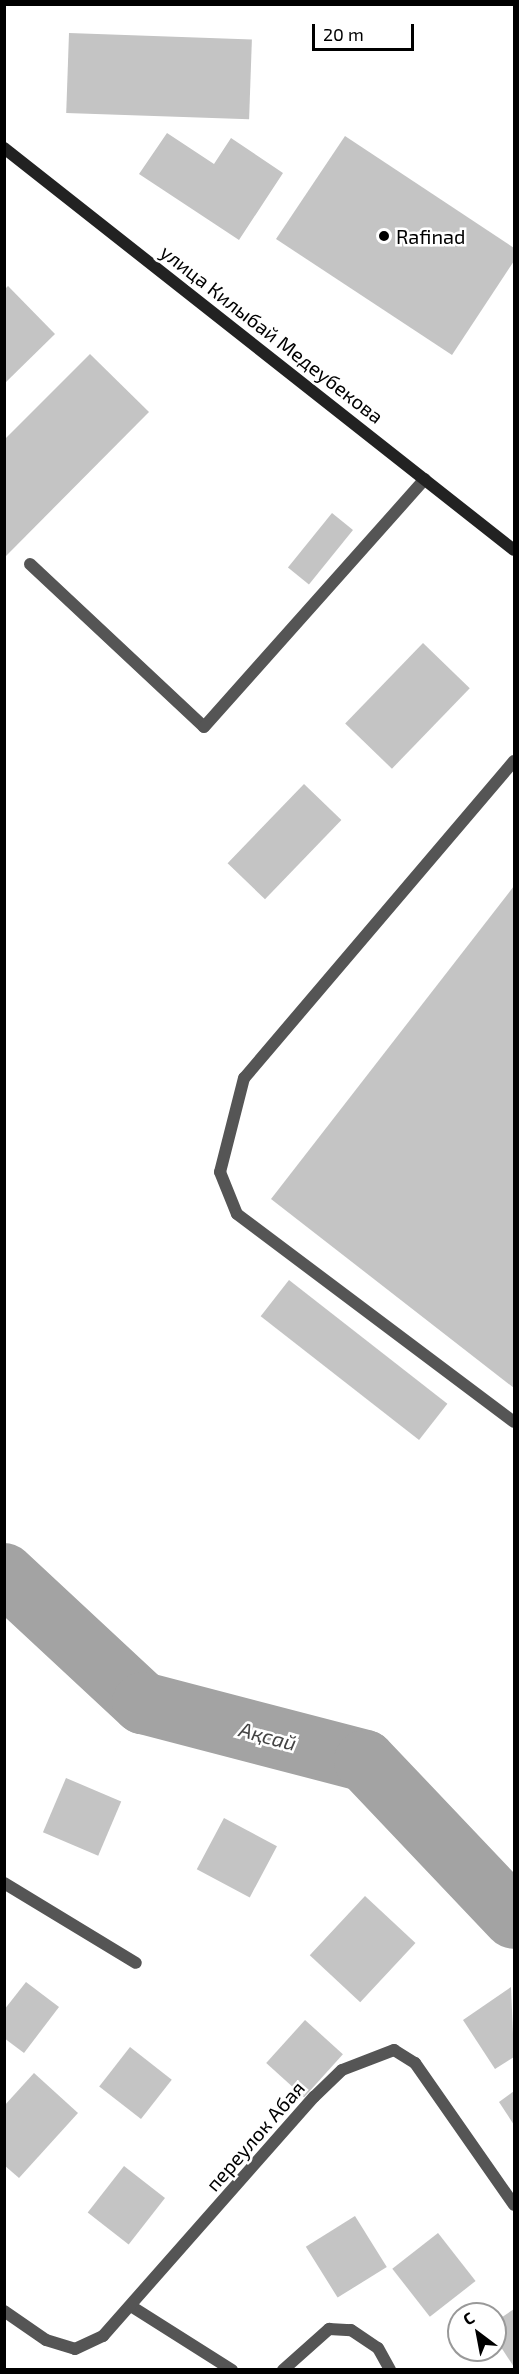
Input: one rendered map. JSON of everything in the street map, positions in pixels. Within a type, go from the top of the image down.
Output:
[{"type":"main road","name":"улица Килыбай Медеубекова","points":[[4,148],[514,550]]},
{"type":"street","points":[[30,564],[204,727],[425,479]]},
{"type":"street","points":[[514,761],[244,1078],[220,1172],[237,1214],[514,1422]]},
{"type":"street","points":[[4,1883],[136,1963]]},
{"type":"street","name":"переулок Абая","points":[[4,2311],[46,2340],[75,2349],[103,2336],[134,2308],[314,2097],[342,2070],[369,2055],[394,2050],[415,2063],[514,2205]]},
{"type":"street","points":[[134,2308],[232,2370]]},
{"type":"street","points":[[284,2370],[329,2329],[351,2330],[378,2348],[390,2370]]},
{"type":"building","points":[[69,33],[252,39],[249,119],[66,113]]},
{"type":"building","points":[[167,133],[214,164],[231,138],[283,173],[239,240],[139,174]]},
{"type":"building","points":[[345,136],[514,248],[514,261],[452,355],[276,239]]},
{"type":"building","points":[[8,286],[55,334],[4,384],[4,290]]},
{"type":"building","points":[[90,354],[149,412],[4,558],[4,440]]},
{"type":"building","points":[[332,513],[353,530],[309,584],[288,567]]},
{"type":"building","points":[[423,643],[470,688],[392,769],[345,724]]},
{"type":"building","points":[[304,784],[341,820],[265,899],[228,863]]},
{"type":"building","points":[[514,886],[514,1388],[271,1199]]},
{"type":"building","points":[[289,1280],[447,1404],[419,1440],[261,1316]]},
{"type":"building","points":[[66,1778],[121,1801],[98,1856],[43,1832]]},
{"type":"building","points":[[224,1818],[277,1846],[250,1897],[197,1869]]},
{"type":"building","points":[[365,1896],[415,1943],[360,2002],[310,1955]]},
{"type":"building","points":[[26,1982],[59,2007],[24,2053],[4,2038],[4,2010]]},
{"type":"building","points":[[511,1987],[514,2057],[495,2069],[463,2020]]},
{"type":"building","points":[[305,2020],[343,2054],[304,2097],[266,2063]]},
{"type":"building","points":[[130,2047],[172,2080],[141,2119],[99,2086]]},
{"type":"building","points":[[34,2073],[78,2113],[19,2178],[4,2165],[4,2106]]},
{"type":"building","points":[[514,2091],[514,2125],[499,2102]]},
{"type":"building","points":[[124,2166],[165,2198],[129,2245],[88,2212]]},
{"type":"building","points":[[355,2216],[387,2267],[338,2298],[306,2247]]},
{"type":"building","points":[[438,2233],[476,2281],[430,2317],[392,2269]]},
{"type":"building","points":[[514,2309],[514,2367],[507,2356],[507,2314]]},
{"type":"waterway","name":"Ақсай","points":[[4,1574],[143,1703],[365,1761],[514,1918]]},
{"type":"place","name":"Rafinad","points":[[384,236]]}]
